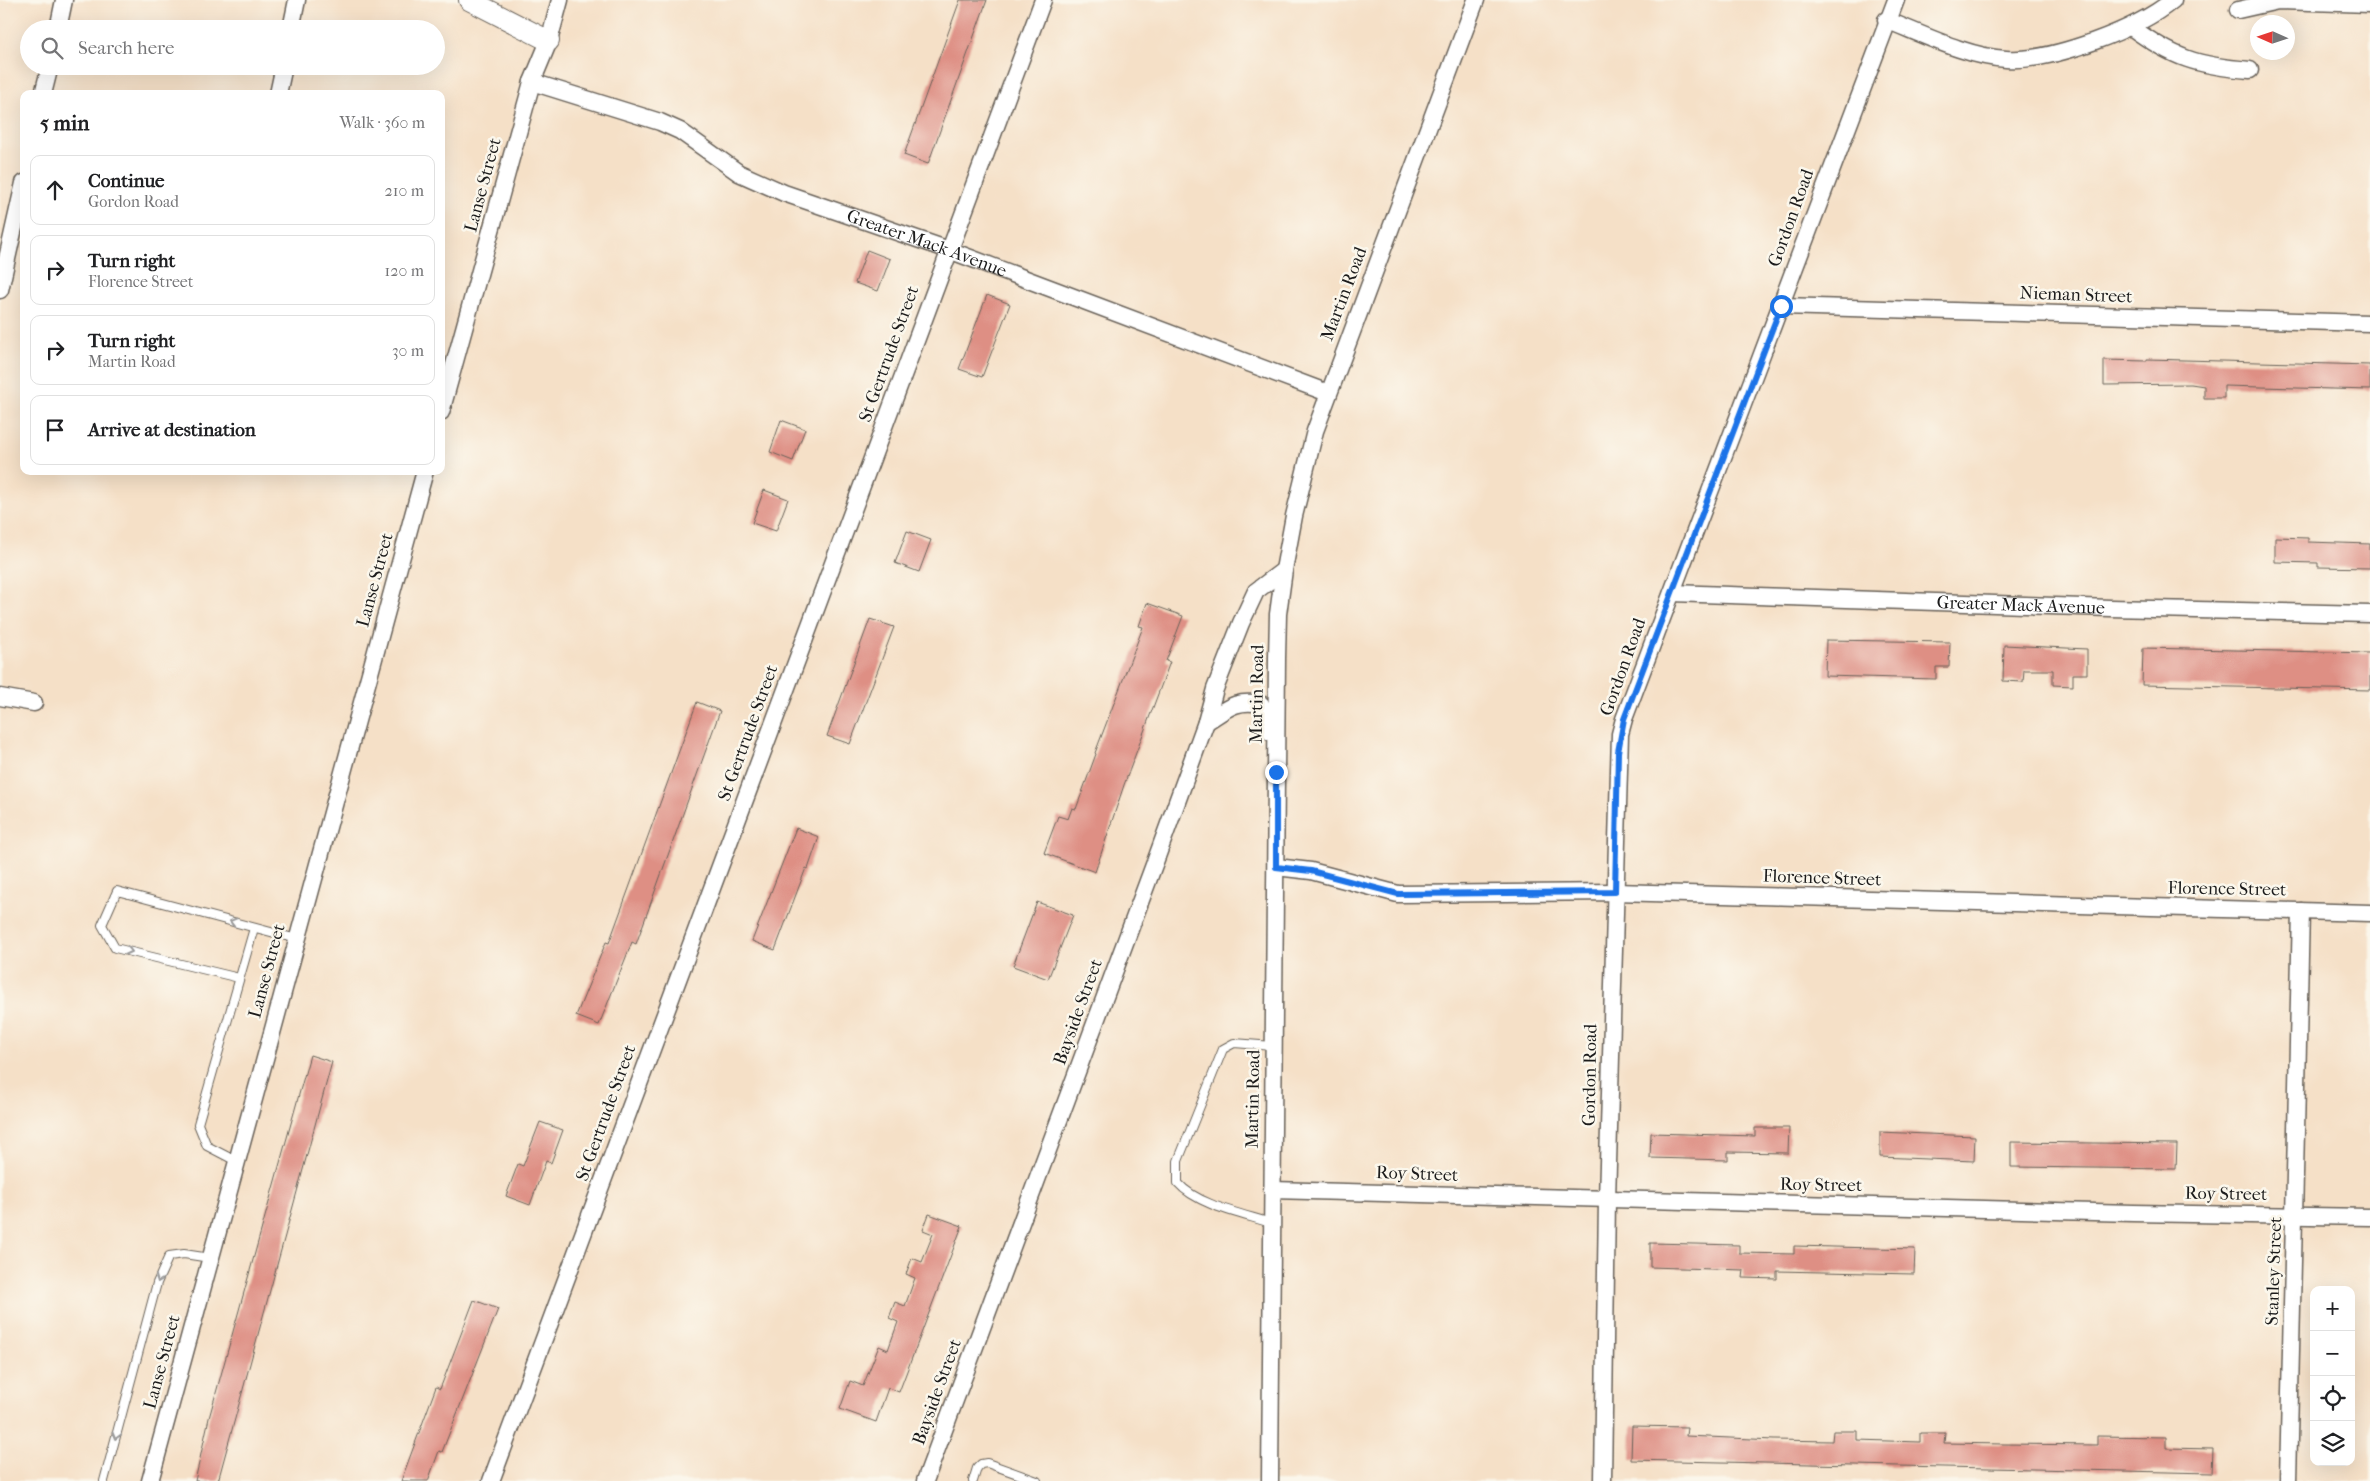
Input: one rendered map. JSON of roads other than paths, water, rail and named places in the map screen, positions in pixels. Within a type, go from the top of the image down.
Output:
[{"type":"street","points":[[60,20],[64,0]]},
{"type":"street","points":[[294,20],[297,0]]},
{"type":"street","points":[[469,0],[549,41]]},
{"type":"street","name":"Lanse Street","points":[[445,397],[532,82],[549,41],[560,0]]},
{"type":"street","name":"St Gertrude Street","points":[[491,1481],[948,250],[1043,0]]},
{"type":"street","name":"Martin Road","points":[[1270,1481],[1278,614],[1284,570],[1315,431],[1476,0]]},
{"type":"street","name":"Gordon Road","points":[[1603,1481],[1607,1200],[1620,734],[1886,20],[1896,0]]},
{"type":"street","points":[[1886,20],[1968,51],[2007,60],[2062,51],[2131,27],[2173,0]]},
{"type":"street","points":[[2238,10],[2278,1],[2370,4]]},
{"type":"street","points":[[2131,27],[2168,52],[2188,60],[2207,66],[2250,70]]},
{"type":"street","points":[[45,90],[48,75]]},
{"type":"street","points":[[279,90],[282,75]]},
{"type":"street","name":"Greater Mack Avenue","points":[[532,82],[660,122],[680,131],[739,173],[784,193],[948,250],[1328,393]]},
{"type":"street","points":[[0,290],[20,201]]},
{"type":"street","name":"Nieman Street","points":[[1781,306],[2370,323]]},
{"type":"street","name":"Lanse Street","points":[[150,1481],[424,475]]},
{"type":"street","name":"Bayside Street","points":[[925,1481],[1206,722],[1215,689],[1256,591],[1284,570]]},
{"type":"street","name":"Greater Mack Avenue","points":[[1672,593],[2110,608],[2370,614]]},
{"type":"street","points":[[0,696],[34,703]]},
{"type":"street","points":[[1206,722],[1235,703],[1261,704],[1270,729],[1276,772]]},
{"type":"street","name":"Florence Street","points":[[1276,867],[1311,871],[1398,894],[1615,892],[2370,913]]},
{"type":"street","name":"Stanley Street","points":[[2288,1481],[2296,1215],[2301,911]]},
{"type":"street","name":"Roy Street","points":[[1272,1190],[1607,1200],[2370,1217]]},
{"type":"lane","points":[[239,978],[115,948],[102,925],[117,891],[297,939]]},
{"type":"lane","points":[[236,1161],[207,1146],[198,1124],[254,928]]},
{"type":"lane","points":[[1271,1223],[1186,1192],[1178,1183],[1178,1161],[1223,1050],[1234,1043],[1273,1046]]},
{"type":"lane","points":[[104,1481],[157,1283],[169,1256],[184,1254],[210,1258]]},
{"type":"lane","points":[[973,1481],[977,1468],[981,1464],[987,1463],[1037,1481]]}]
